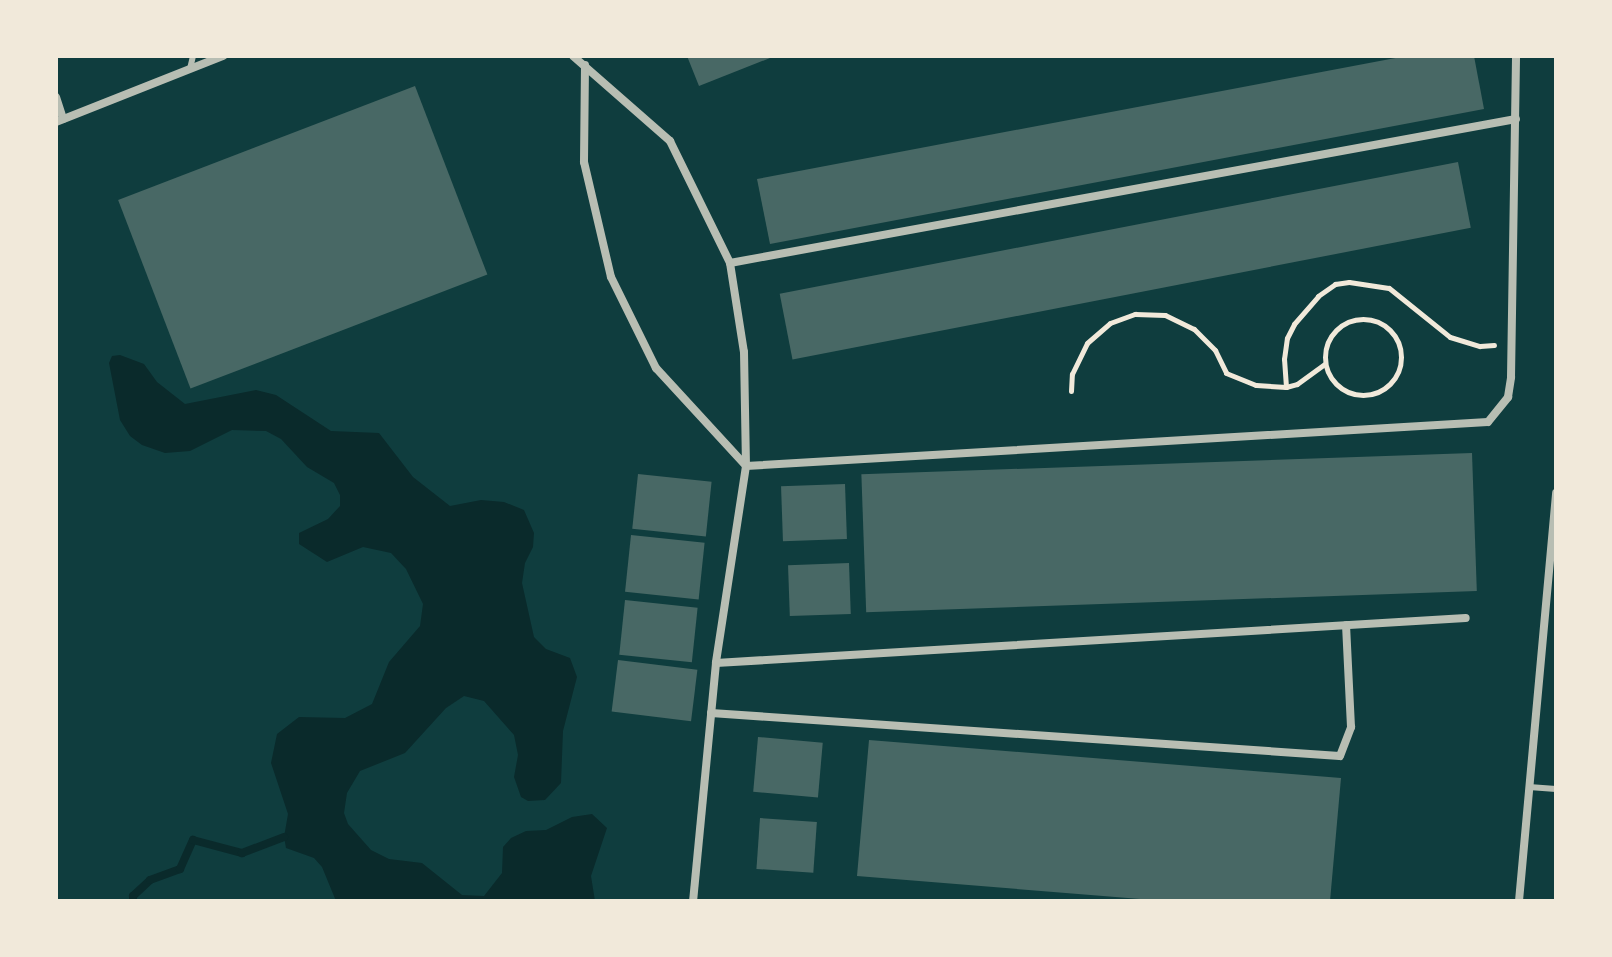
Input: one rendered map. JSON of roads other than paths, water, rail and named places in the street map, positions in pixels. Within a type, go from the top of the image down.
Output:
[{"type":"street","points":[[56,97],[59,120],[223,56]]},
{"type":"street","points":[[573,56],[670,141],[730,263],[744,352],[746,466],[716,663],[693,901]]},
{"type":"street","points":[[746,466],[1488,422],[1508,397],[1516,56]]},
{"type":"street","points":[[585,65],[584,162],[611,277],[656,368],[746,466]]},
{"type":"street","points":[[730,263],[1516,119]]},
{"type":"street","points":[[1519,901],[1556,493]]},
{"type":"street","points":[[716,663],[1466,618]]},
{"type":"street","points":[[711,713],[1340,756],[1351,727],[1346,625]]},
{"type":"lane","points":[[190,69],[193,56]]},
{"type":"lane","points":[[1529,787],[1556,789]]},
{"type":"water","points":[[120,355],[144,364],[157,382],[185,404],[256,390],[276,395],[331,431],[379,433],[413,477],[450,506],[481,500],[504,502],[524,510],[534,533],[522,583],[534,637],[546,649],[570,658],[577,677],[563,731],[561,783],[545,800],[528,801],[521,797],[514,777],[518,755],[514,735],[484,701],[464,696],[446,708],[405,753],[360,771],[347,793],[344,813],[348,824],[371,850],[389,859],[422,863],[462,895],[484,896],[502,873],[503,847],[511,838],[526,831],[546,830],[572,817],[592,814],[607,828],[591,876],[595,901],[336,901],[322,867],[314,858],[286,848],[284,837],[288,814],[271,763],[277,734],[299,717],[345,718],[372,704],[389,662],[420,626],[423,604],[406,569],[391,553],[363,547],[327,562],[299,544],[299,533],[328,519],[340,506],[340,495],[334,483],[307,467],[281,439],[266,431],[232,430],[190,451],[165,453],[142,445],[130,436],[120,420],[109,363],[112,356]]},
{"type":"waterway","points":[[133,901],[133,896],[150,880],[180,869],[193,840],[242,853],[284,837]]}]
